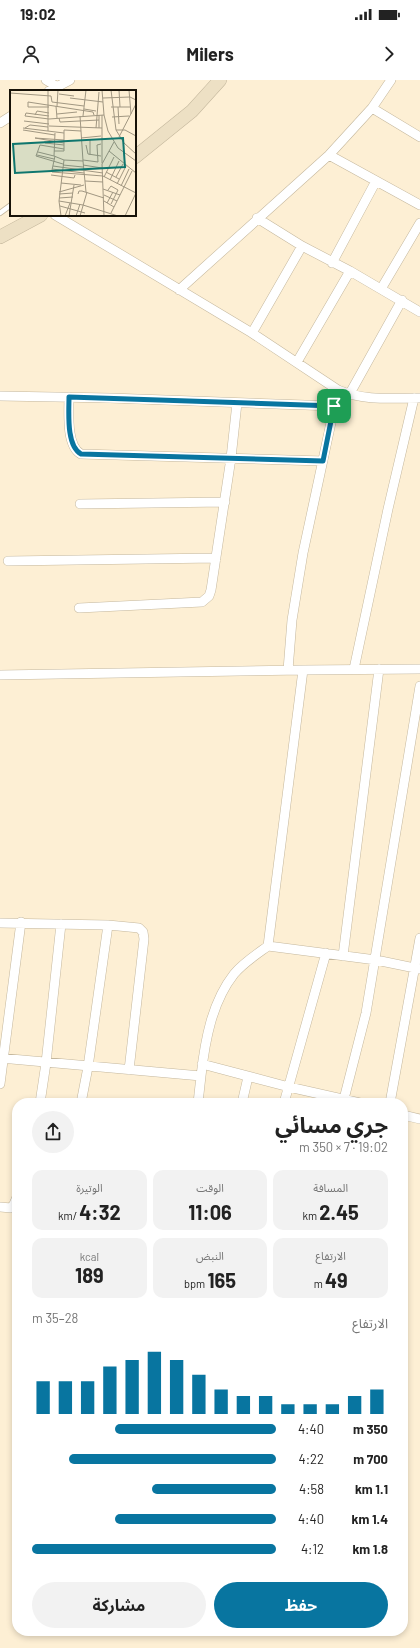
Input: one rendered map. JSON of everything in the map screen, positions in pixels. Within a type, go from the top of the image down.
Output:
[{"type":"main road","points":[[136,156],[192,111],[220,80]]},
{"type":"main road","points":[[0,237],[39,216]]},
{"type":"street","points":[[46,80],[52,89],[70,80]]},
{"type":"street","points":[[180,290],[257,218],[329,155],[372,108],[391,80]]},
{"type":"street","points":[[372,108],[420,137]]},
{"type":"street","points":[[0,123],[10,117]]},
{"type":"street","points":[[329,155],[417,204],[420,194]]},
{"type":"street","points":[[332,263],[376,181]]},
{"type":"street","points":[[57,216],[252,333],[338,390],[349,395],[367,398],[417,398],[388,509],[354,669]]},
{"type":"street","points":[[257,218],[302,246],[402,300],[420,312]]},
{"type":"street","points":[[381,289],[420,223]]},
{"type":"street","points":[[252,333],[302,246]]},
{"type":"street","points":[[297,362],[350,272]]},
{"type":"street","points":[[349,395],[402,300]]},
{"type":"street","points":[[288,670],[292,620],[303,553],[338,390]]},
{"type":"street","points":[[0,396],[334,406]]},
{"type":"street","points":[[69,397],[71,439],[77,452],[81,454],[323,461]]},
{"type":"street","points":[[79,608],[202,602],[209,596],[225,502],[237,403]]},
{"type":"street","points":[[80,504],[225,502]]},
{"type":"street","points":[[8,561],[216,558]]},
{"type":"street","points":[[343,956],[379,669]]},
{"type":"street","points":[[0,675],[420,669]]},
{"type":"street","points":[[199,1098],[202,1064],[218,998],[235,972],[268,946],[303,670]]},
{"type":"street","points":[[344,1098],[366,1013],[376,960],[420,686]]},
{"type":"street","points":[[0,1084],[2,1058],[21,922]]},
{"type":"street","points":[[0,923],[21,922],[108,925],[139,928],[143,932],[144,939],[129,1070]]},
{"type":"street","points":[[41,1098],[61,924]]},
{"type":"street","points":[[82,1098],[88,1066],[108,925]]},
{"type":"street","points":[[391,1098],[418,968],[420,938]]},
{"type":"street","points":[[268,946],[376,960],[418,968]]},
{"type":"street","points":[[286,1098],[326,953]]},
{"type":"street","points":[[2,1058],[201,1076]]},
{"type":"street","points":[[202,1064],[248,1077],[339,1098]]},
{"type":"street","points":[[243,1098],[248,1077]]},
{"type":"street","points":[[408,1116],[420,1119]]},
{"type":"street","points":[[0,1207],[11,1208],[12,1207]]},
{"type":"lane","points":[[0,213],[10,206]]},
{"type":"route","points":[[69,397],[334,406],[323,461],[81,454],[77,452],[71,439],[69,397]]}]
